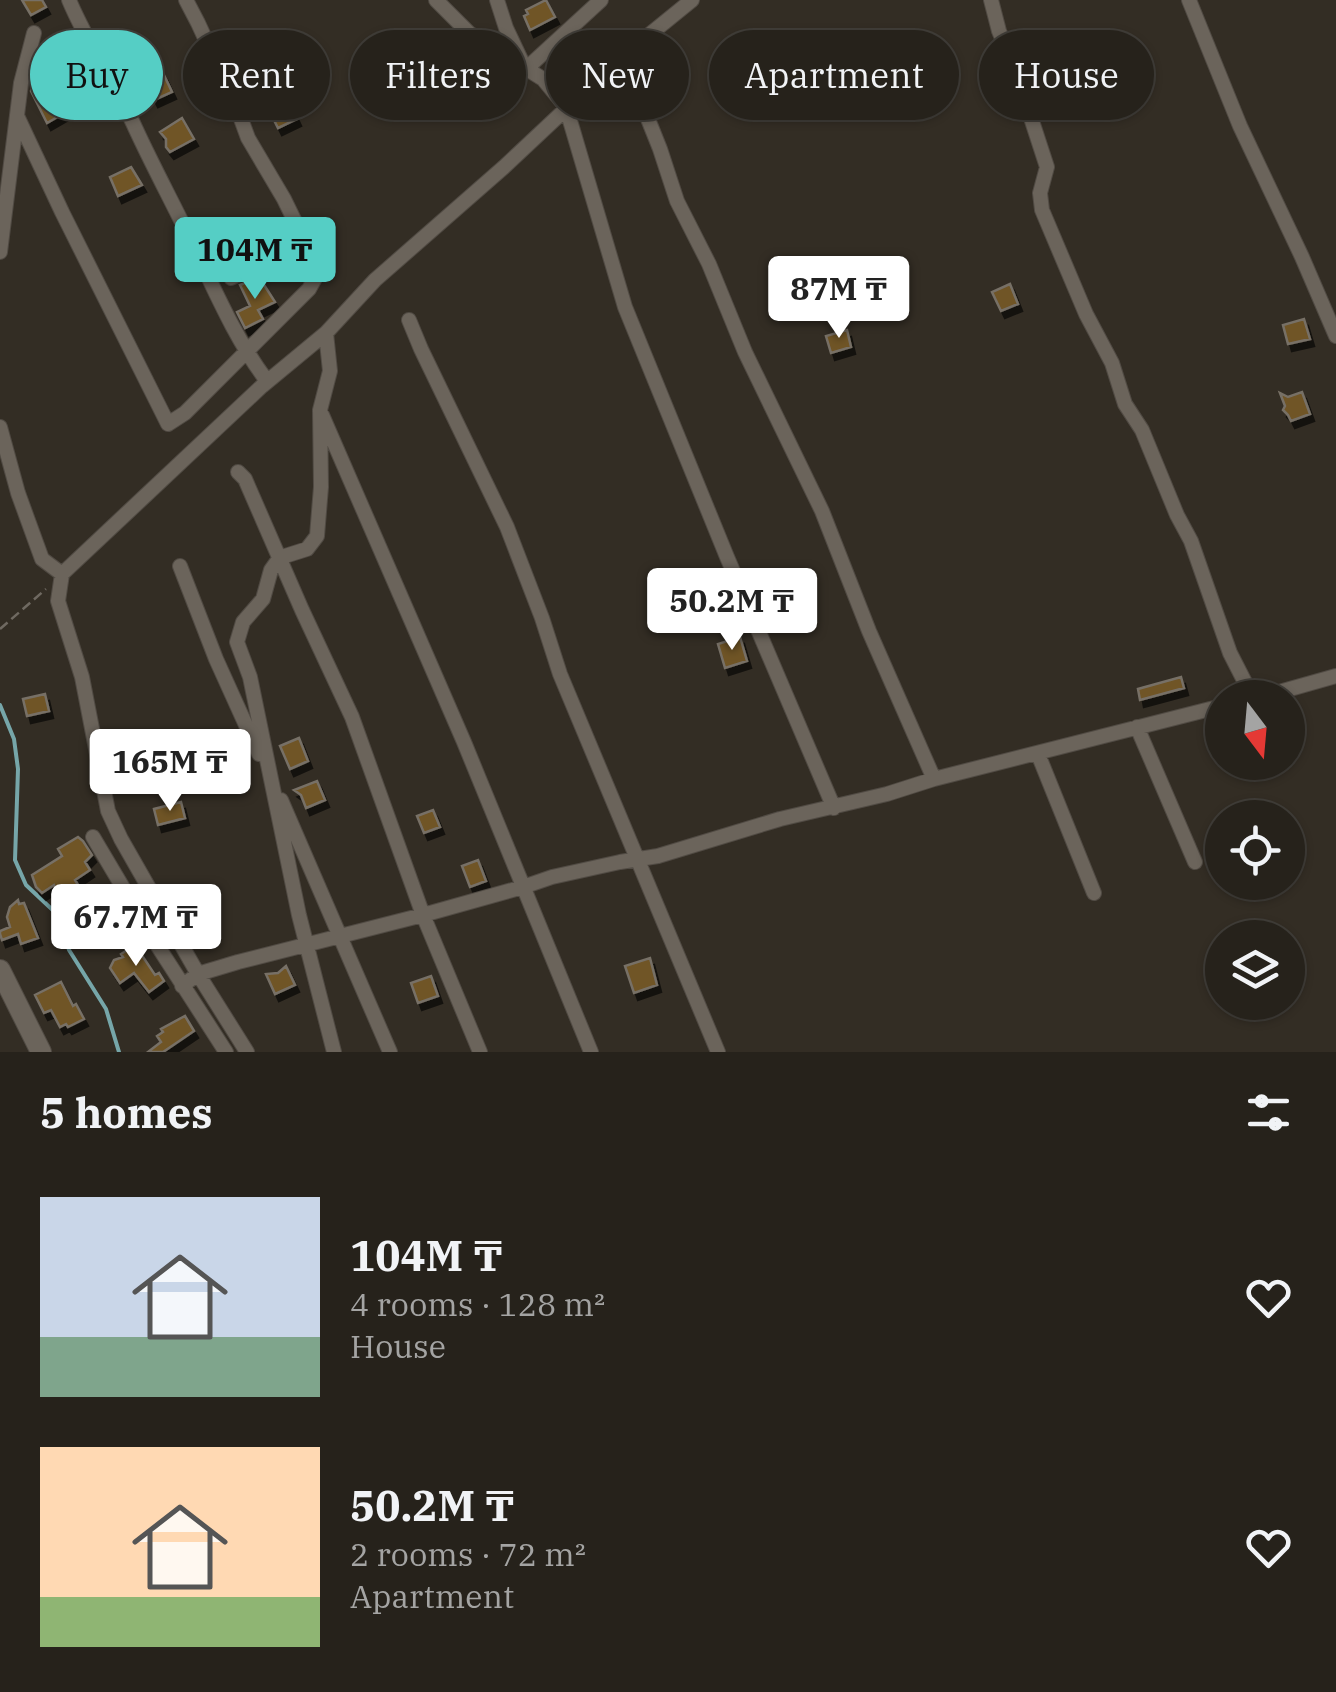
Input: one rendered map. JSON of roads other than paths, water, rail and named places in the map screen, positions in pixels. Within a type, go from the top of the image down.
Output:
[{"type":"main road","points":[[0,970],[41,1052]]},
{"type":"street","points":[[69,0],[246,352],[267,381]]},
{"type":"street","points":[[18,118],[168,424],[186,413],[310,289],[319,271],[284,199],[248,138],[186,0]]},
{"type":"street","points":[[436,0],[466,30]]},
{"type":"street","points":[[546,83],[526,67],[601,0]]},
{"type":"street","points":[[655,30],[692,0]]},
{"type":"street","points":[[991,0],[1047,167],[1040,192],[1042,210],[1112,364],[1125,404],[1142,430],[1191,541],[1230,653],[1246,680]]},
{"type":"street","points":[[1189,0],[1240,126],[1336,336]]},
{"type":"street","points":[[501,3],[508,30]]},
{"type":"street","points":[[0,252],[22,83],[30,50]]},
{"type":"street","points":[[247,1052],[198,974],[108,811],[82,677],[58,601],[62,574],[552,120]]},
{"type":"street","points":[[570,120],[625,307],[834,808]]},
{"type":"street","points":[[648,120],[677,201],[709,264],[744,352],[822,512],[934,779]]},
{"type":"street","points":[[231,278],[305,244]]},
{"type":"street","points":[[409,320],[507,527],[560,674],[718,1052]]},
{"type":"street","points":[[326,333],[330,371],[320,410],[317,536],[307,549],[280,560],[272,570],[264,598],[243,622],[237,642],[250,676],[334,1052]]},
{"type":"street","points":[[320,410],[450,708],[591,1052]]},
{"type":"street","points":[[0,428],[42,559],[62,574]]},
{"type":"street","points":[[238,472],[352,717],[423,915],[480,1052]]},
{"type":"street","points":[[180,566],[216,659],[390,1052]]},
{"type":"street","points":[[1305,685],[1336,676]]},
{"type":"street","points":[[182,986],[198,974],[566,874],[658,856],[780,819],[1205,710]]},
{"type":"street","points":[[1137,728],[1194,862]]},
{"type":"street","points":[[1038,754],[1094,893]]},
{"type":"street","points":[[93,836],[226,1052]]},
{"type":"waterway","points":[[0,705],[14,739],[18,769],[15,860],[26,885],[58,915],[69,950],[106,1009],[119,1052]]}]
